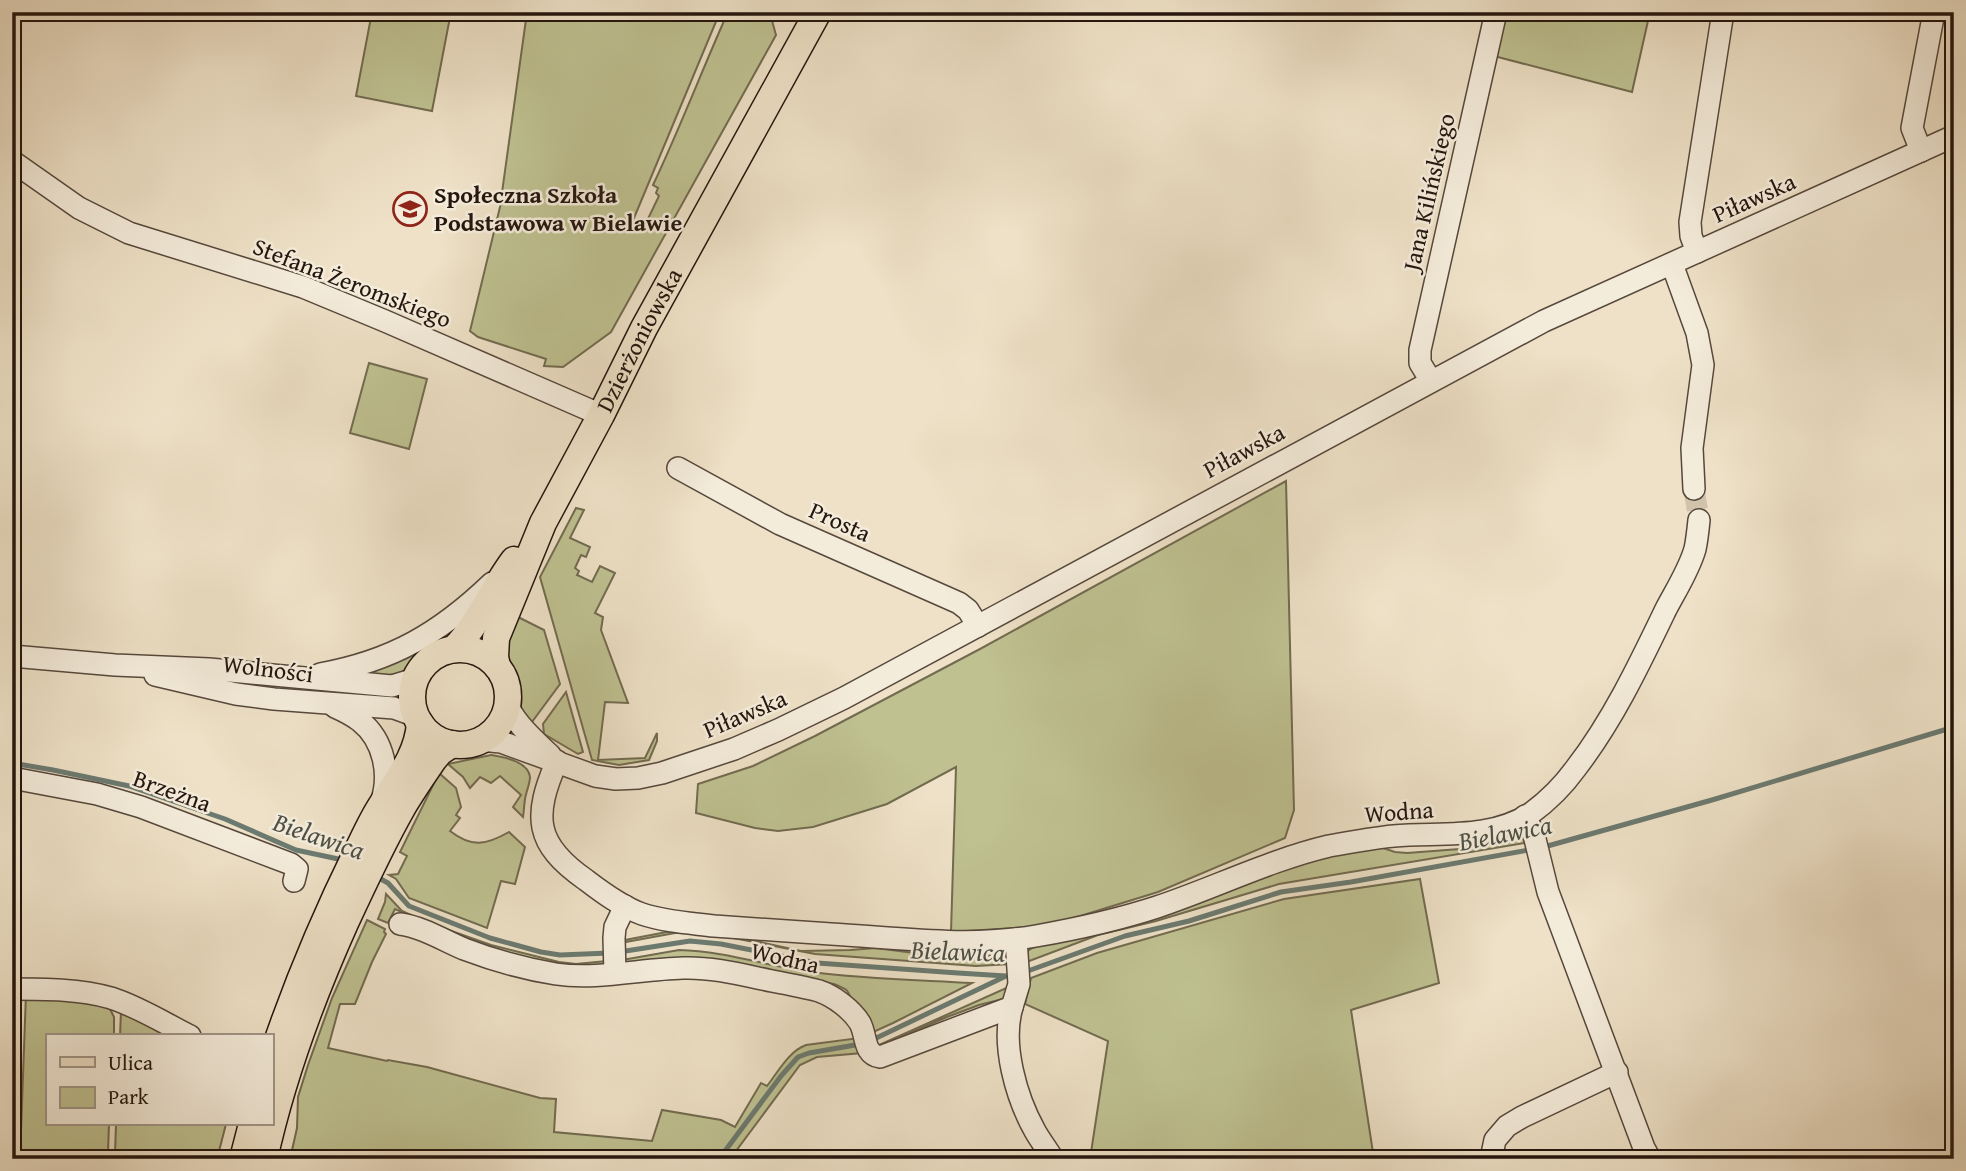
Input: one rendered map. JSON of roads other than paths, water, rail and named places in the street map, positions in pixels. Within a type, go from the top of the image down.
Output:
[{"type":"main road","name":"Dzierżoniowska","points":[[497,666],[496,638],[543,523],[644,328],[818,12]]},
{"type":"main road","name":"Dzierżoniowska","points":[[454,649],[474,625],[509,568],[543,523]]},
{"type":"main road","points":[[367,855],[378,810],[400,779],[413,753],[418,737],[418,719],[412,697],[415,678],[429,660],[454,649],[474,651],[497,666],[507,685],[507,705],[501,721],[481,740],[470,744],[452,744],[434,737],[418,719]]},
{"type":"main road","points":[[273,1054],[301,977],[367,855],[434,759],[452,744]]},
{"type":"main road","points":[[273,1125],[302,1029],[331,954],[352,885]]},
{"type":"main road","points":[[243,1159],[251,1126]]},
{"type":"main road","points":[[264,1159],[273,1126]]},
{"type":"street","name":"Jana Kilińskiego","points":[[1431,381],[1420,363],[1419,355],[1496,12]]},
{"type":"street","points":[[1697,252],[1690,236],[1690,222],[1723,12]]},
{"type":"street","points":[[1921,151],[1912,128],[1934,12]]},
{"type":"street","name":"Piławska","points":[[481,740],[501,742],[587,774],[616,779],[646,777],[721,754],[844,698],[1563,312],[1954,136]]},
{"type":"street","name":"Stefana Żeromskiego","points":[[12,161],[79,208],[129,233],[303,287],[601,415]]},
{"type":"street","points":[[1672,264],[1697,333],[1703,365],[1692,447],[1694,489]]},
{"type":"street","name":"Prosta","points":[[678,468],[780,524],[959,603],[968,610],[978,626]]},
{"type":"street","name":"Wodna","points":[[558,761],[542,802],[541,818],[549,844],[576,874],[641,914],[665,920],[736,928],[957,942],[1036,936],[1124,917],[1330,846],[1394,836],[1481,832],[1530,826],[1545,803],[1579,765],[1607,721],[1693,556],[1699,520]]},
{"type":"street","points":[[297,677],[367,662],[416,642],[461,611],[509,568]]},
{"type":"street","name":"Wolności","points":[[12,656],[116,665],[209,669],[392,686],[415,678]]},
{"type":"street","name":"Wolności","points":[[116,665],[236,694],[394,708],[418,719]]},
{"type":"street","points":[[324,702],[362,722],[378,744],[386,773],[378,810]]},
{"type":"street","name":"Piławska","points":[[507,705],[523,730],[558,761]]},
{"type":"street","name":"Brzeżna","points":[[12,778],[97,794],[169,816],[291,864],[297,869],[294,881]]},
{"type":"street","points":[[1530,826],[1548,892],[1650,1159]]},
{"type":"street","points":[[400,924],[413,926],[486,956],[546,972],[572,975],[615,959],[615,927],[625,906]]},
{"type":"street","points":[[1016,939],[1019,974],[1008,1039],[1015,1079],[1033,1128],[1053,1159]]},
{"type":"street","name":"Wodna","points":[[615,959],[708,969],[816,990],[847,1009],[860,1023],[866,1042],[876,1057],[884,1057],[1012,1007]]},
{"type":"street","points":[[12,989],[76,992],[107,997],[186,1034]]},
{"type":"street","points":[[1490,1159],[1495,1140],[1507,1126],[1522,1116],[1616,1073]]},
{"type":"waterway","name":"Bielawica","points":[[1544,847],[1954,727]]},
{"type":"waterway","name":"Bielawica","points":[[12,763],[129,786],[225,819],[296,850],[343,860]]},
{"type":"waterway","name":"Bielawica","points":[[1025,972],[1125,936],[1189,921],[1281,892],[1534,849]]},
{"type":"waterway","name":"Bielawica","points":[[377,877],[388,883],[409,906],[490,938],[560,955],[609,953]]},
{"type":"waterway","name":"Bielawica","points":[[619,952],[690,941],[721,944],[817,963],[1006,976],[1015,974]]},
{"type":"waterway","points":[[870,1041],[1004,977]]},
{"type":"waterway","points":[[719,1159],[798,1057],[861,1044]]},
{"type":"tunnel","points":[[1694,489],[1699,520]]},
{"type":"place","name":"Społeczna Szkoła Podstawowa w Bielawie","points":[[410,209]]}]
